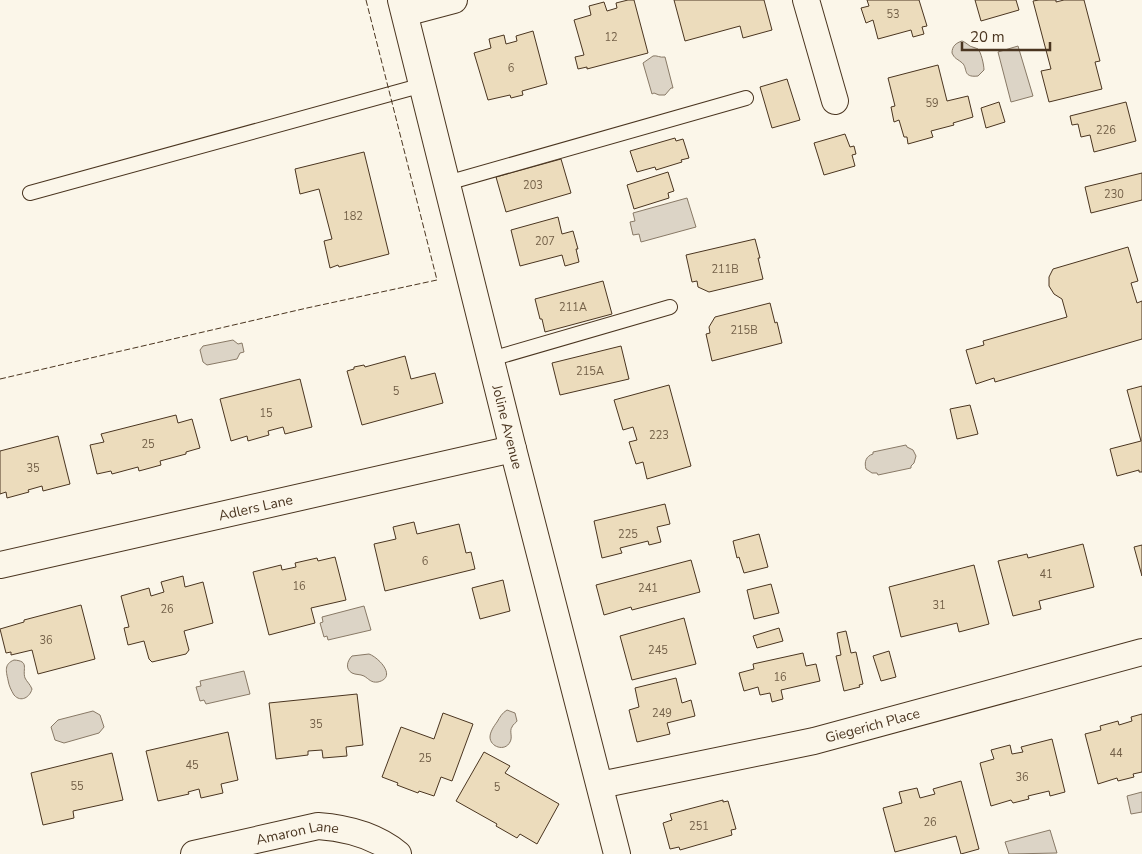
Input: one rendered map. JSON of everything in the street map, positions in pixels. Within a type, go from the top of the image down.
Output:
[{"type":"street","points":[[403,7],[454,0]]},
{"type":"street","points":[[806,0],[835,101]]},
{"type":"street","name":"Joline Avenue","points":[[403,7],[513,449],[617,854]]},
{"type":"street","name":"Adlers Lane","points":[[0,565],[513,449]]},
{"type":"street","name":"Giegerich Place","points":[[600,785],[814,741],[1142,652]]},
{"type":"street","name":"Amaron Lane","points":[[194,854],[318,826],[333,827],[363,834],[391,848],[398,854]]},
{"type":"lane","points":[[30,194],[423,85]]},
{"type":"lane","points":[[447,183],[746,98]]},
{"type":"lane","points":[[491,359],[670,307]]},
{"type":"shaded area","points":[[962,41],[978,49],[980,53],[984,70],[978,76],[967,74],[963,64],[952,53],[955,45]]},
{"type":"shaded area","points":[[1018,46],[1033,96],[1011,102],[998,52]]},
{"type":"shaded area","points":[[653,56],[665,57],[673,88],[665,95],[652,94],[643,63]]},
{"type":"shaded area","points":[[687,198],[696,227],[641,242],[639,234],[633,235],[630,222],[635,221],[633,213]]},
{"type":"shaded area","points":[[233,340],[238,344],[242,343],[244,352],[240,353],[237,359],[207,365],[203,362],[200,350],[203,346]]},
{"type":"shaded area","points":[[906,445],[913,450],[916,456],[911,468],[878,475],[866,469],[866,460],[873,452]]},
{"type":"shaded area","points":[[364,606],[371,630],[328,640],[327,636],[324,637],[320,623],[323,622],[322,617]]},
{"type":"shaded area","points":[[369,654],[381,663],[386,672],[384,679],[378,682],[352,673],[348,669],[348,663],[352,656]]},
{"type":"shaded area","points":[[14,660],[24,664],[24,675],[32,689],[27,697],[22,699],[14,695],[8,682],[6,668]]},
{"type":"shaded area","points":[[244,671],[250,694],[206,704],[204,700],[200,701],[196,687],[201,686],[200,681]]},
{"type":"shaded area","points":[[507,710],[515,713],[517,721],[511,729],[511,738],[508,745],[498,747],[492,743],[490,735],[500,717]]},
{"type":"shaded area","points":[[93,711],[100,715],[104,727],[99,733],[64,743],[55,740],[51,727],[58,720]]},
{"type":"shaded area","points":[[1142,792],[1142,812],[1131,814],[1127,796]]},
{"type":"shaded area","points":[[1050,830],[1057,853],[1009,854],[1005,842]]},
{"type":"building","points":[[634,0],[648,53],[587,69],[587,67],[578,69],[575,57],[584,55],[574,20],[591,15],[589,6],[604,2],[607,11],[617,8],[616,3]]},
{"type":"building","points":[[674,0],[764,0],[772,30],[743,38],[740,26],[685,41]]},
{"type":"building","points":[[867,0],[919,0],[927,26],[922,27],[924,34],[913,37],[911,30],[878,39],[873,20],[866,23],[861,8],[869,6]]},
{"type":"building","points":[[975,0],[1016,0],[1019,10],[981,21]]},
{"type":"building","points":[[1056,0],[1056,2],[1084,0],[1100,61],[1095,62],[1102,89],[1049,102],[1041,71],[1051,69],[1033,1]]},
{"type":"building","points":[[533,31],[547,84],[522,91],[523,95],[511,98],[510,95],[488,100],[474,53],[491,48],[489,39],[504,35],[506,44],[517,41],[516,36]]},
{"type":"building","points":[[938,65],[947,101],[968,96],[973,117],[953,123],[954,125],[931,131],[933,137],[908,144],[907,137],[904,137],[899,120],[894,122],[891,107],[895,106],[888,78]]},
{"type":"building","points":[[787,79],[800,120],[772,128],[760,87]]},
{"type":"building","points":[[999,102],[1005,122],[986,128],[981,108]]},
{"type":"building","points":[[1126,102],[1136,141],[1094,152],[1090,135],[1081,137],[1078,124],[1072,125],[1070,116]]},
{"type":"building","points":[[845,134],[850,147],[854,146],[856,154],[852,155],[855,166],[824,175],[814,143]]},
{"type":"building","points":[[675,138],[676,141],[683,139],[689,158],[656,170],[655,167],[637,172],[630,151]]},
{"type":"building","points":[[364,152],[389,254],[330,268],[324,241],[332,239],[319,189],[300,194],[295,169]]},
{"type":"building","points":[[561,159],[571,193],[506,212],[496,177]]},
{"type":"building","points":[[668,172],[674,191],[668,193],[669,198],[634,209],[627,185]]},
{"type":"building","points":[[1142,173],[1142,200],[1091,213],[1085,187]]},
{"type":"building","points":[[558,217],[562,234],[573,231],[579,262],[565,266],[562,255],[520,266],[511,230]]},
{"type":"building","points":[[755,239],[763,279],[709,292],[698,287],[697,281],[692,282],[686,255]]},
{"type":"building","points":[[1128,247],[1138,281],[1131,283],[1137,303],[1142,301],[1142,339],[995,382],[994,378],[976,384],[966,350],[984,345],[983,341],[1067,317],[1062,299],[1054,294],[1049,286],[1049,277],[1053,269]]},
{"type":"building","points":[[603,281],[612,314],[545,332],[535,299]]},
{"type":"building","points":[[770,303],[782,343],[712,361],[706,334],[710,333],[709,327],[715,317]]},
{"type":"building","points":[[621,346],[629,379],[560,395],[552,363]]},
{"type":"building","points":[[405,356],[411,379],[435,373],[443,403],[362,425],[347,371],[354,369],[354,367],[364,365],[365,367]]},
{"type":"building","points":[[300,379],[312,427],[285,434],[283,427],[268,431],[269,435],[248,441],[247,436],[231,441],[220,399]]},
{"type":"building","points":[[669,385],[691,466],[647,479],[643,462],[636,464],[629,442],[637,440],[633,427],[623,430],[614,400]]},
{"type":"building","points":[[1142,386],[1142,472],[1139,472],[1139,470],[1117,476],[1110,449],[1141,441],[1127,390]]},
{"type":"building","points":[[970,405],[978,434],[957,439],[950,409]]},
{"type":"building","points":[[176,415],[178,423],[192,419],[200,448],[160,461],[161,465],[139,471],[138,467],[112,474],[111,471],[97,474],[90,445],[104,442],[101,434]]},
{"type":"building","points":[[58,436],[70,484],[43,491],[42,486],[7,498],[6,492],[0,494],[0,451]]},
{"type":"building","points":[[665,504],[670,524],[657,527],[661,542],[649,545],[648,541],[620,548],[622,553],[602,558],[594,521]]},
{"type":"building","points":[[414,522],[417,534],[459,524],[466,553],[471,552],[475,569],[385,591],[374,544],[396,539],[393,527]]},
{"type":"building","points":[[759,534],[768,567],[744,573],[739,557],[737,558],[733,541]]},
{"type":"building","points":[[1083,544],[1094,587],[1039,601],[1041,609],[1013,616],[998,561],[1027,554],[1028,558]]},
{"type":"building","points":[[1142,545],[1142,576],[1134,547]]},
{"type":"building","points":[[335,557],[346,600],[311,608],[315,623],[269,635],[253,572],[281,565],[282,570],[296,567],[295,563],[317,558],[318,561]]},
{"type":"building","points":[[691,560],[700,592],[632,610],[631,607],[604,615],[596,585]]},
{"type":"building","points":[[974,565],[989,624],[959,632],[957,623],[901,637],[889,587]]},
{"type":"building","points":[[183,576],[185,587],[203,582],[213,623],[184,631],[189,650],[186,654],[152,662],[149,659],[144,641],[128,645],[124,628],[129,627],[121,596],[149,588],[151,596],[164,592],[161,582]]},
{"type":"building","points":[[503,580],[510,611],[480,619],[472,588]]},
{"type":"building","points":[[771,584],[779,613],[754,619],[747,590]]},
{"type":"building","points":[[81,605],[95,659],[38,674],[32,650],[11,655],[11,652],[6,653],[0,629],[24,622],[24,620]]},
{"type":"building","points":[[684,618],[696,664],[632,680],[620,636]]},
{"type":"building","points":[[779,628],[783,641],[757,648],[753,636]]},
{"type":"building","points":[[846,631],[851,653],[856,652],[863,684],[859,685],[860,687],[844,691],[836,656],[841,655],[837,633]]},
{"type":"building","points":[[889,651],[896,677],[881,681],[873,656]]},
{"type":"building","points":[[803,653],[806,666],[816,664],[820,681],[781,690],[783,699],[772,702],[770,693],[760,695],[758,687],[744,691],[739,673],[754,669],[753,664]]},
{"type":"building","points":[[676,678],[682,703],[691,700],[695,716],[667,723],[670,734],[637,742],[629,710],[639,707],[635,688]]},
{"type":"building","points":[[357,694],[363,745],[346,747],[347,756],[323,758],[322,750],[308,751],[308,755],[276,759],[269,703]]},
{"type":"building","points":[[443,713],[473,724],[452,781],[441,777],[434,796],[419,791],[418,793],[382,777],[401,727],[434,739]]},
{"type":"building","points":[[1142,714],[1142,772],[1133,774],[1134,777],[1118,781],[1117,778],[1098,784],[1085,734],[1101,730],[1100,726],[1118,721],[1119,725],[1132,721],[1131,717]]},
{"type":"building","points":[[228,732],[238,780],[221,784],[223,793],[201,798],[199,789],[188,792],[189,794],[158,801],[146,751]]},
{"type":"building","points":[[1052,739],[1065,792],[1050,796],[1049,791],[1028,796],[1029,799],[1013,803],[1011,800],[991,806],[980,763],[994,759],[991,750],[1010,745],[1012,754],[1023,752],[1021,747]]},
{"type":"building","points":[[484,752],[510,766],[505,773],[559,804],[537,844],[520,834],[517,838],[496,826],[497,824],[456,801]]},
{"type":"building","points":[[112,753],[123,800],[73,811],[74,818],[43,825],[31,773]]},
{"type":"building","points":[[961,781],[979,849],[961,854],[956,836],[895,852],[883,808],[902,803],[899,792],[917,788],[920,798],[935,794],[933,789]]},
{"type":"building","points":[[723,800],[723,802],[728,801],[736,829],[731,830],[732,835],[680,850],[679,847],[670,849],[663,823],[672,820],[670,814]]},
{"type":"fence","points":[[0,379],[437,280],[366,0]]}]
